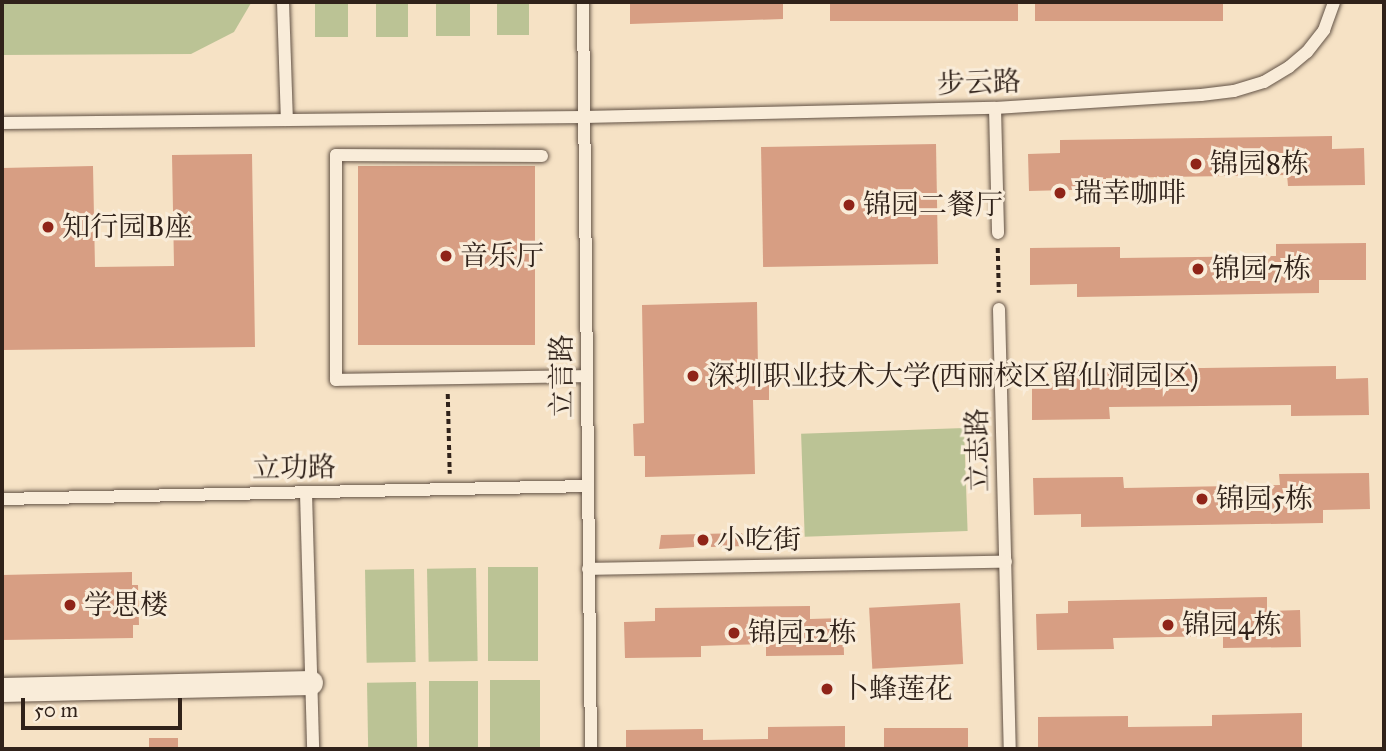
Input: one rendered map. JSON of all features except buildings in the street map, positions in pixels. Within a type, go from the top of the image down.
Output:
[{"type":"street","points":[[2,690],[311,683]]},
{"type":"lane","points":[[283,2],[287,120]]},
{"type":"lane","name":"立言路","points":[[583,2],[591,749]]},
{"type":"lane","name":"步云路","points":[[2,123],[584,117],[995,108],[1234,92],[1264,82],[1307,52],[1324,30],[1334,2]]},
{"type":"lane","points":[[995,108],[998,233]]},
{"type":"lane","points":[[542,156],[335,155],[336,380],[587,376]]},
{"type":"lane","name":"立志路","points":[[999,309],[1010,749]]},
{"type":"lane","name":"立功路","points":[[2,499],[588,486]]},
{"type":"lane","points":[[306,493],[313,749]]},
{"type":"lane","points":[[588,569],[1006,562]]},
{"type":"path","points":[[998,233],[999,309]]},
{"type":"path","points":[[447,379],[450,490]]},
{"type":"green space","points":[[2,2],[251,3],[234,32],[191,54],[2,55]]},
{"type":"green space","points":[[315,2],[348,2],[348,37],[315,37]]},
{"type":"green space","points":[[376,2],[408,2],[408,37],[376,37]]},
{"type":"green space","points":[[436,2],[470,2],[470,36],[436,36]]},
{"type":"green space","points":[[497,2],[529,2],[529,35],[497,35]]},
{"type":"green space","points":[[964,428],[968,531],[805,537],[801,434]]},
{"type":"green space","points":[[488,567],[538,567],[538,661],[488,661]]},
{"type":"green space","points":[[476,568],[478,661],[429,662],[427,569]]},
{"type":"green space","points":[[414,569],[416,662],[367,663],[365,570]]},
{"type":"green space","points":[[490,680],[540,680],[540,749],[490,749]]},
{"type":"green space","points":[[429,681],[478,681],[478,749],[429,749]]},
{"type":"green space","points":[[416,682],[417,749],[368,749],[367,683]]},
{"type":"place","name":"锦园8栋","points":[[1196,164]]},
{"type":"place","name":"瑞幸咖啡","points":[[1060,193]]},
{"type":"place","name":"锦园二餐厅","points":[[849,205]]},
{"type":"place","name":"知行园B座","points":[[48,227]]},
{"type":"place","name":"音乐厅","points":[[446,256]]},
{"type":"place","name":"锦园7栋","points":[[1198,269]]},
{"type":"place","name":"深圳职业技术大学(西丽校区留仙洞园区)","points":[[693,376]]},
{"type":"place","name":"锦园5栋","points":[[1202,499]]},
{"type":"place","name":"小吃街","points":[[703,540]]},
{"type":"place","name":"学思楼","points":[[70,605]]},
{"type":"place","name":"锦园4栋","points":[[1168,625]]},
{"type":"place","name":"锦园12栋","points":[[734,633]]},
{"type":"place","name":"卜蜂莲花","points":[[827,689]]}]
